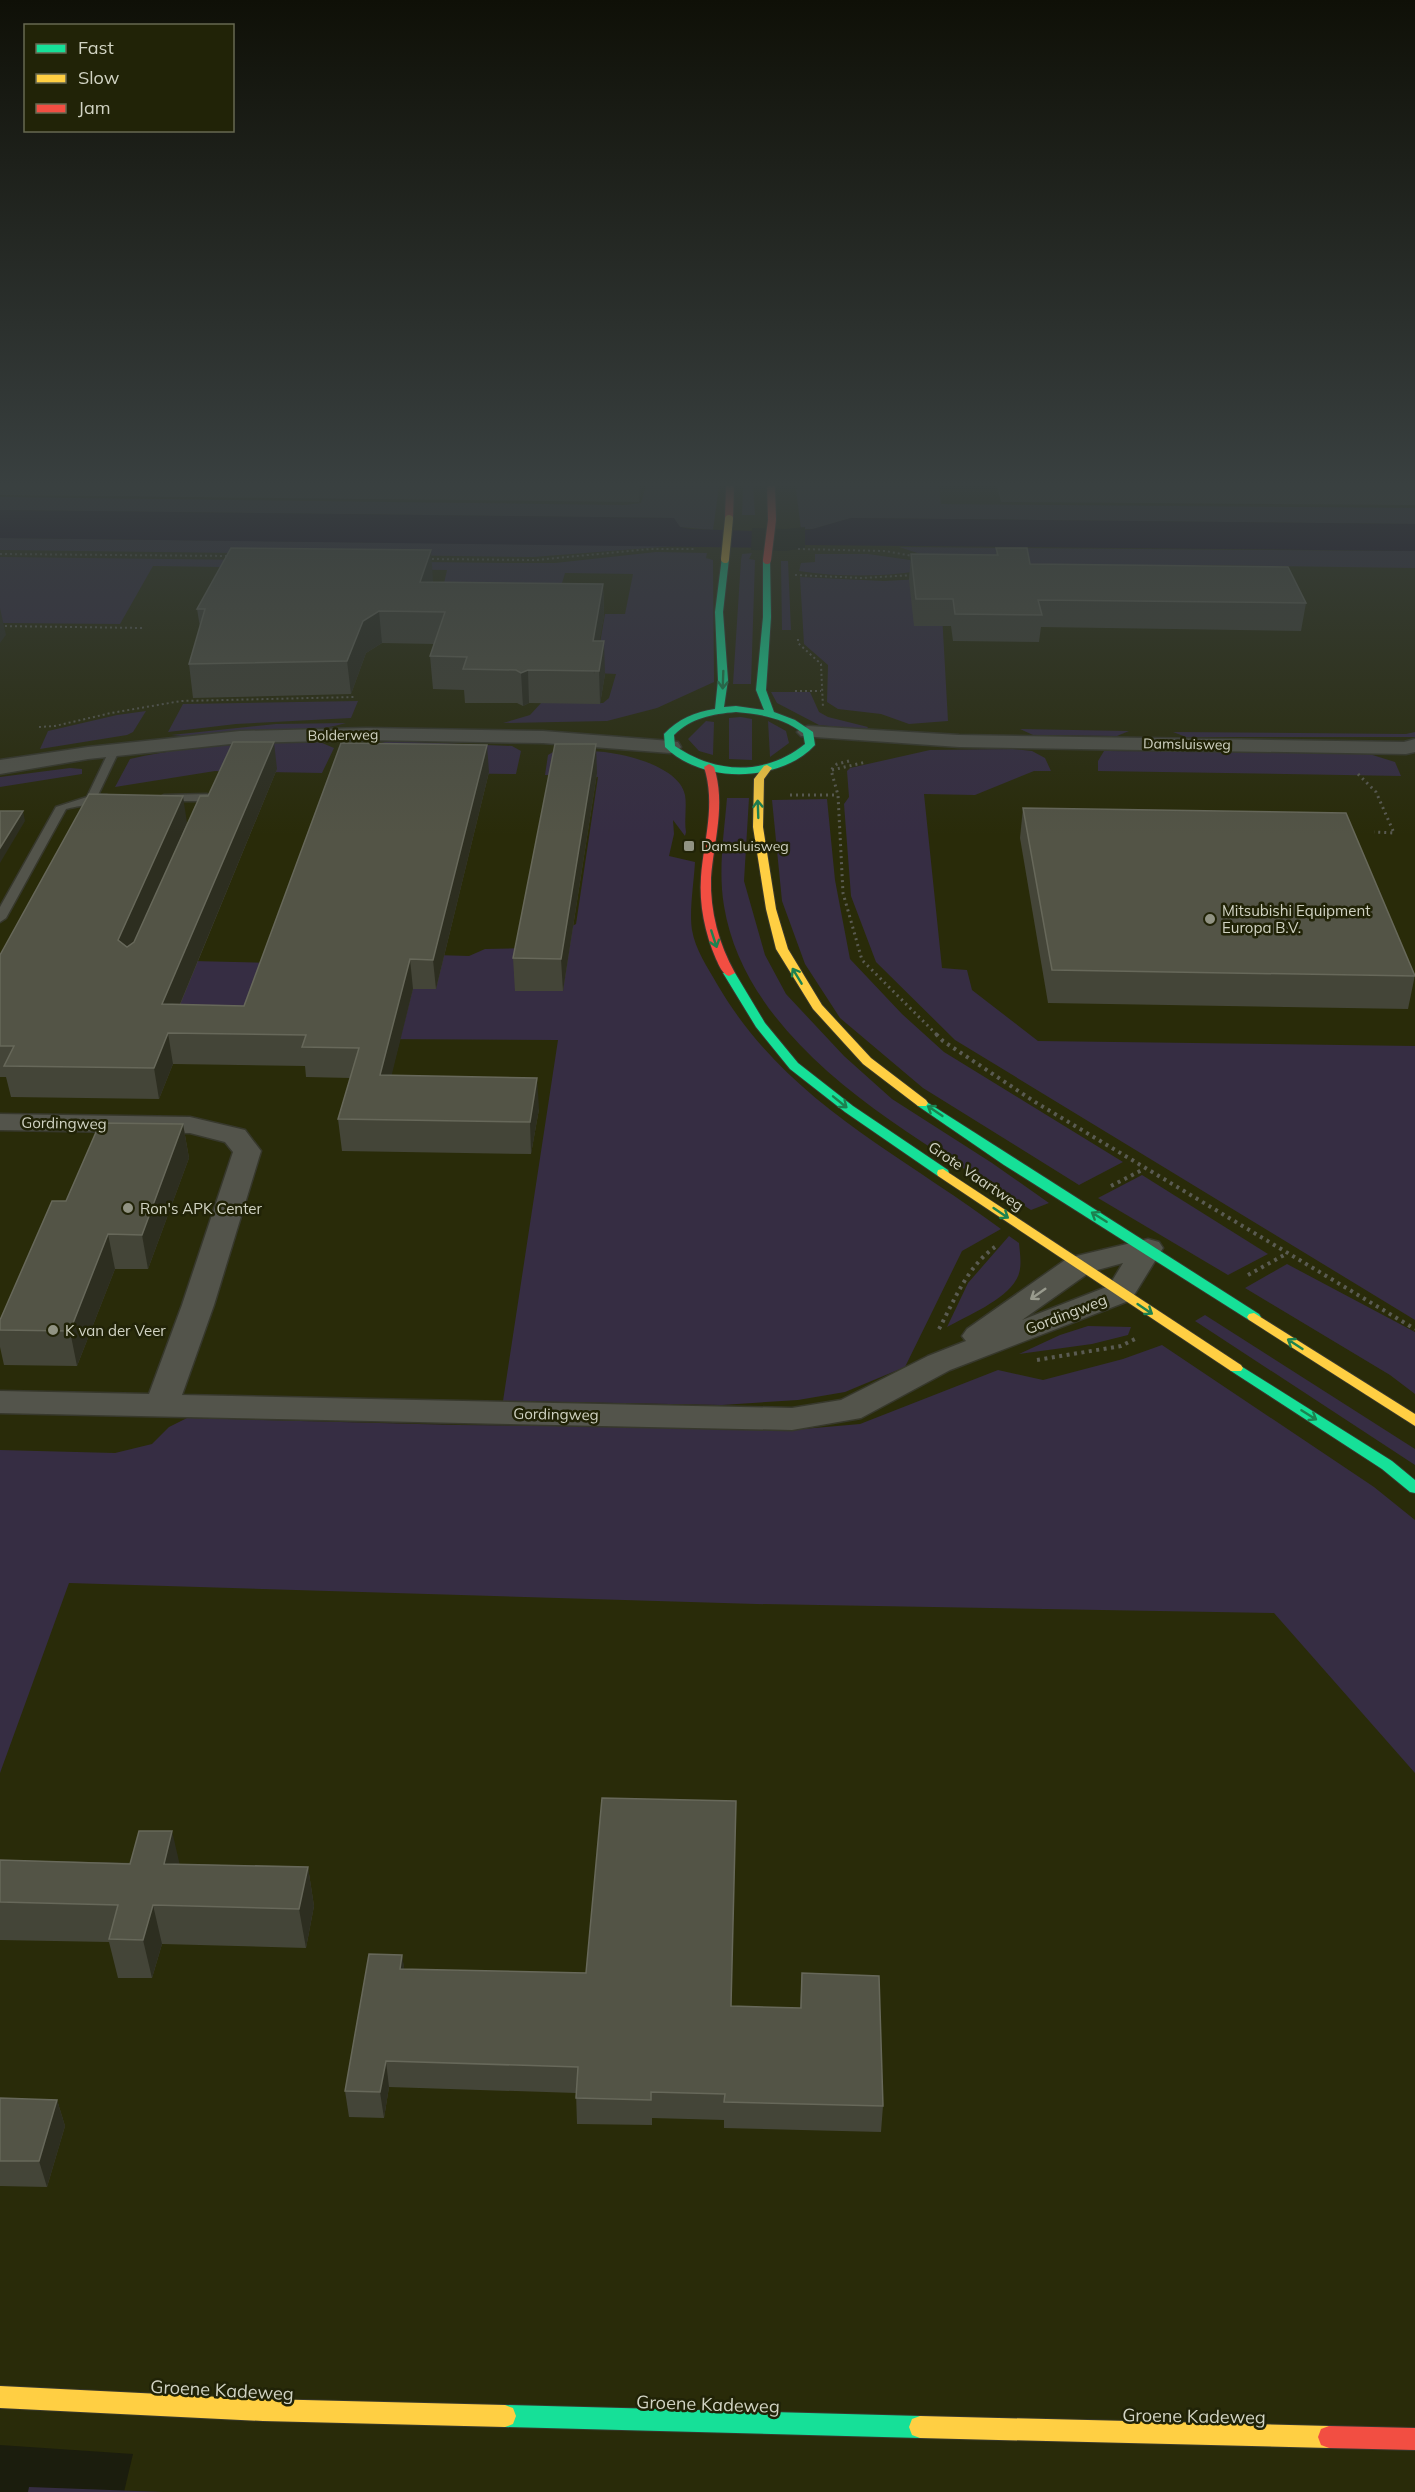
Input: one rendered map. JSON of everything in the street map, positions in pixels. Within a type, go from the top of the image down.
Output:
[{"type":"main road","points":[[719,711],[724,668],[719,631],[721,602]]},
{"type":"main road","points":[[767,602],[761,690],[770,713]]},
{"type":"main road","points":[[736,709],[770,713],[787,717],[807,742],[790,761],[768,768],[748,770],[709,767],[684,759],[672,737],[684,720],[719,711],[736,709]]},
{"type":"main road","name":"Grote Vaartweg","points":[[709,767],[714,779],[716,794],[706,882],[711,931],[721,959],[759,1025],[794,1066],[849,1109],[1120,1293],[1387,1464],[1415,1488]]},
{"type":"main road","name":"Grote Vaartweg","points":[[768,768],[759,779],[758,827],[771,909],[782,948],[817,1007],[867,1061],[918,1100],[1009,1162],[1148,1248],[1415,1421]]},
{"type":"main road","name":"Groene Kadeweg","points":[[0,2397],[263,2410],[1415,2439]]},
{"type":"street","name":"Bolderweg","points":[[0,767],[240,737],[367,734],[572,738],[672,737]]},
{"type":"street","name":"Damsluisweg","points":[[807,742],[827,747],[919,745],[959,741]]},
{"type":"street","name":"Damsluisweg","points":[[807,742],[959,741],[1406,748],[1415,746]]},
{"type":"street","name":"Gordingweg","points":[[0,1122],[190,1125],[235,1136],[247,1151],[198,1305],[161,1407]]},
{"type":"street","name":"Gordingweg","points":[[939,1363],[1079,1264],[1148,1248]]},
{"type":"street","name":"Gordingweg","points":[[0,1402],[792,1419],[849,1410],[939,1363],[1120,1293],[1148,1248]]},
{"type":"lane","points":[[91,799],[114,751]]},
{"type":"lane","points":[[149,798],[207,797],[197,819]]},
{"type":"lane","points":[[0,918],[62,807],[91,799],[114,798]]},
{"type":"path","points":[[0,626],[144,628]]},
{"type":"path","points":[[797,632],[798,643],[821,664],[823,712]]},
{"type":"path","points":[[39,727],[64,725],[111,713],[181,701],[355,697]]},
{"type":"path","points":[[867,745],[868,756],[837,764],[831,770],[838,795],[843,893],[862,960],[943,1041],[1035,1102],[1415,1329]]},
{"type":"shaded area","points":[[0,602],[1415,602],[1415,2492],[124,2492],[133,2454],[0,2445]]},
{"type":"shaded area","points":[[0,602],[132,602],[120,624],[0,623]]},
{"type":"shaded area","points":[[627,602],[713,602],[714,682],[657,708],[607,721],[503,723],[530,715],[542,702],[603,703],[609,698],[616,674],[595,673],[605,614],[625,614]]},
{"type":"shaded area","points":[[738,602],[754,602],[751,684],[733,684]]},
{"type":"shaded area","points":[[782,602],[790,602],[791,630],[782,630]]},
{"type":"shaded area","points":[[802,602],[941,602],[948,721],[909,724],[881,714],[838,709],[827,702],[828,665],[804,644]]},
{"type":"shaded area","points":[[771,692],[810,692],[819,712],[828,717],[868,727],[866,730],[819,725],[777,703]]},
{"type":"shaded area","points":[[358,701],[351,718],[236,724],[168,732],[183,704]]},
{"type":"shaded area","points":[[146,711],[133,732],[127,735],[40,749],[48,731],[117,715]]},
{"type":"shaded area","points":[[729,718],[752,719],[752,760],[729,759]]},
{"type":"shaded area","points":[[706,721],[714,722],[713,755],[699,751],[688,739]]},
{"type":"shaded area","points":[[768,721],[786,731],[789,743],[770,757]]},
{"type":"shaded area","points":[[346,723],[314,729],[204,736],[171,735],[276,724]]},
{"type":"shaded area","points":[[1020,729],[1129,731],[1117,736],[1033,735]]},
{"type":"shaded area","points":[[1173,732],[1406,734],[1415,732],[1415,737],[1186,737]]},
{"type":"shaded area","points":[[315,740],[334,748],[322,773],[215,771],[115,787],[130,759],[198,748]]},
{"type":"shaded area","points":[[390,741],[512,746],[521,751],[516,774],[355,772],[371,745]]},
{"type":"shaded area","points":[[560,748],[631,757],[654,765],[674,778],[685,795],[686,832],[685,836],[673,820],[674,834],[669,856],[695,862],[691,914],[694,937],[717,984],[744,1025],[775,1061],[845,1121],[1001,1229],[962,1251],[905,1367],[845,1392],[798,1400],[722,1405],[503,1401],[558,1040],[368,1039],[0,981],[151,960],[400,966],[402,954],[469,956],[485,949],[530,948],[576,924],[598,777],[545,775],[548,755]]},
{"type":"shaded area","points":[[1013,749],[1032,751],[1045,758],[1051,771],[1034,771],[975,795],[924,794],[942,968],[967,970],[972,990],[1038,1041],[1415,1046],[1415,1320],[955,1040],[876,962],[851,896],[844,804],[849,797],[847,771],[850,768],[930,750]]},
{"type":"shaded area","points":[[1104,751],[1363,752],[1395,762],[1401,776],[1098,771],[1098,761]]},
{"type":"shaded area","points":[[70,768],[82,769],[82,774],[0,787],[0,777]]},
{"type":"shaded area","points":[[727,798],[749,798],[744,881],[765,955],[786,994],[844,1056],[892,1099],[992,1163],[1049,1203],[1031,1210],[891,1121],[844,1086],[802,1047],[766,1005],[739,958],[724,906],[722,866]]},
{"type":"shaded area","points":[[827,799],[835,880],[850,959],[902,1014],[944,1052],[1123,1162],[1079,1185],[923,1088],[840,1018],[805,964],[782,901],[772,800]]},
{"type":"shaded area","points":[[1142,1175],[1268,1254],[1228,1275],[1098,1198]]},
{"type":"shaded area","points":[[1009,1236],[1019,1243],[1020,1267],[1016,1280],[995,1301],[947,1327],[968,1283]]},
{"type":"shaded area","points":[[1287,1264],[1415,1332],[1415,1394],[1390,1375],[1245,1288]]},
{"type":"shaded area","points":[[1205,1315],[1415,1449],[1415,1465],[1195,1321]]},
{"type":"shaded area","points":[[1088,1326],[1131,1327],[1128,1335],[1092,1344],[1019,1354],[1060,1335]]},
{"type":"shaded area","points":[[1162,1345],[1374,1487],[1415,1520],[1415,1773],[1274,1613],[756,1604],[69,1583],[0,1773],[0,1450],[115,1453],[152,1444],[169,1427],[187,1418],[457,1425],[803,1429],[860,1424],[998,1370],[1043,1380],[1123,1359]]},
{"type":"shaded area","points":[[29,2487],[164,2492],[28,2492]]},
{"type":"building","points":[[201,602],[600,602],[593,641],[604,641],[599,671],[528,670],[521,673],[516,670],[463,669],[467,657],[430,656],[445,612],[379,611],[363,621],[347,661],[189,664],[205,609],[197,609]]},
{"type":"building","points":[[953,602],[1039,602],[1042,615],[955,614]]},
{"type":"building","points":[[233,742],[274,742],[162,1004],[244,1006],[341,743],[487,745],[433,960],[410,959],[380,1075],[537,1078],[530,1122],[338,1119],[359,1048],[302,1047],[306,1035],[168,1033],[154,1068],[4,1066],[14,1046],[0,1046],[0,955],[89,794],[183,796],[118,940],[127,947],[134,942],[200,796],[208,796]]},
{"type":"building","points":[[555,744],[596,744],[561,959],[513,958]]},
{"type":"building","points":[[1023,808],[1346,813],[1415,976],[1052,970]]},
{"type":"building","points":[[0,811],[23,811],[0,848]]},
{"type":"building","points":[[100,1123],[183,1124],[142,1235],[108,1234],[70,1331],[0,1330],[0,1320],[52,1201],[66,1201]]},
{"type":"building","points":[[602,1798],[736,1801],[731,2006],[801,2008],[802,1973],[879,1976],[883,2106],[724,2102],[725,2094],[651,2092],[651,2100],[576,2098],[578,2067],[386,2061],[380,2092],[345,2091],[369,1954],[402,1955],[400,1969],[586,1973]]},
{"type":"building","points":[[139,1831],[172,1831],[164,1864],[308,1867],[299,1909],[153,1905],[143,1940],[109,1939],[118,1905],[0,1902],[0,1860],[130,1864]]},
{"type":"building","points":[[0,2098],[57,2100],[39,2161],[0,2161]]},
{"type":"traffic: fast","points":[[719,711],[723,680],[720,602]]},
{"type":"traffic: fast","points":[[767,602],[761,690],[770,713]]},
{"type":"traffic: fast","points":[[736,709],[765,713],[792,722],[808,732],[810,745],[795,757],[779,765],[760,770],[741,771],[703,765],[670,747],[669,734],[684,722],[700,715],[736,709]]},
{"type":"traffic: fast","points":[[729,973],[760,1025],[794,1066],[849,1109],[943,1173]]},
{"type":"traffic: fast","points":[[922,1103],[1009,1162],[1254,1317]]},
{"type":"traffic: fast","points":[[1236,1368],[1387,1465],[1415,1488]]},
{"type":"traffic: fast","points":[[505,2416],[920,2427]]},
{"type":"traffic: slow","points":[[767,768],[759,779],[758,827],[771,909],[782,949],[817,1007],[867,1061],[922,1103]]},
{"type":"traffic: slow","points":[[943,1173],[1236,1368]]},
{"type":"traffic: slow","points":[[1254,1317],[1415,1421]]},
{"type":"traffic: slow","points":[[0,2397],[263,2410],[505,2416]]},
{"type":"traffic: slow","points":[[920,2427],[1329,2437]]},
{"type":"traffic: jam","points":[[709,767],[713,781],[715,809],[707,866],[707,904],[714,940],[729,973]]},
{"type":"traffic: jam","points":[[1329,2437],[1415,2439]]},
{"type":"place","name":"Damsluisweg","points":[[689,846]]},
{"type":"place","name":"Mitsubishi Equipment Europa B.V.","points":[[1210,919]]},
{"type":"place","name":"Ron's APK Center","points":[[128,1208]]},
{"type":"place","name":"K van der Veer","points":[[53,1330]]}]
